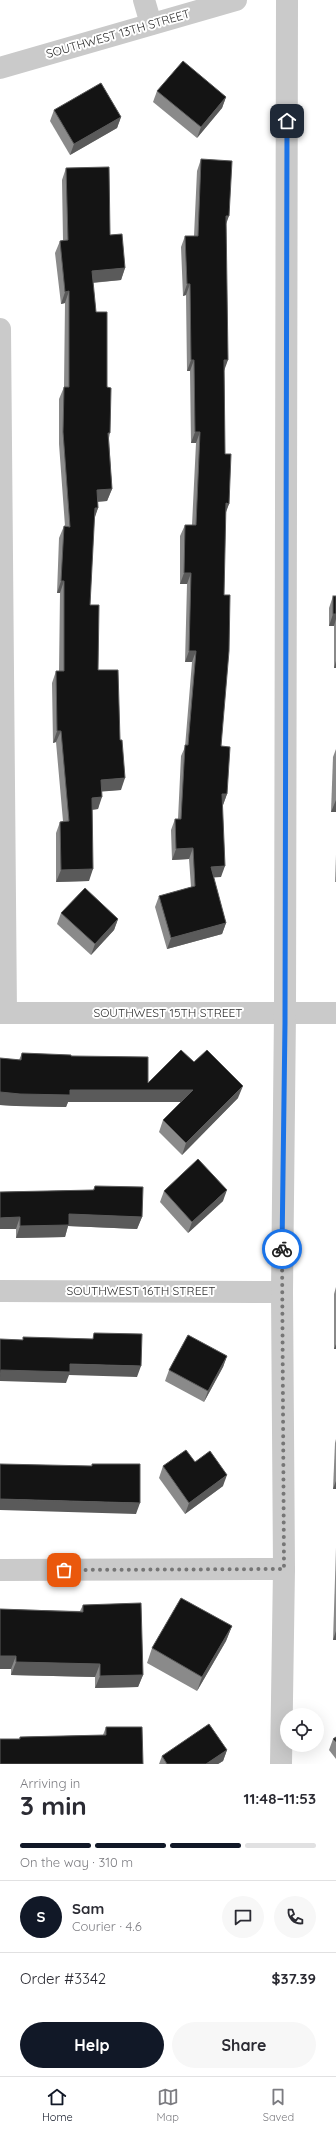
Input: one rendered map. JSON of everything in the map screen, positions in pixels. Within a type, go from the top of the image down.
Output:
[{"type":"street","points":[[144,0],[151,24]]},
{"type":"street","name":"SOUTHWEST 13TH STREET","points":[[0,68],[236,0]]},
{"type":"street","points":[[281,1764],[284,1569],[282,1292],[285,1013],[287,0]]},
{"type":"street","points":[[0,329],[3,1013]]},
{"type":"street","name":"SOUTHWEST 15TH STREET","points":[[3,1013],[336,1014]]},
{"type":"street","name":"SOUTHWEST 16TH STREET","points":[[0,1291],[282,1292]]},
{"type":"street","points":[[0,1570],[284,1569]]},
{"type":"building","points":[[183,61],[226,97],[201,127],[157,91]]},
{"type":"building","points":[[101,83],[121,117],[74,144],[54,110]]},
{"type":"building","points":[[201,159],[232,161],[229,216],[226,216],[228,360],[224,360],[225,454],[231,454],[229,504],[226,503],[224,595],[230,595],[229,651],[221,746],[230,747],[227,794],[222,794],[225,866],[211,867],[226,923],[171,938],[159,896],[195,886],[193,848],[176,849],[175,819],[181,819],[185,745],[188,745],[196,651],[189,651],[191,573],[184,573],[185,525],[196,525],[200,432],[195,432],[194,360],[191,360],[190,284],[187,284],[185,236],[198,236]]},
{"type":"building","points":[[109,167],[110,235],[122,234],[125,268],[92,271],[96,312],[107,312],[107,387],[111,388],[110,433],[108,433],[112,489],[97,490],[98,508],[95,508],[90,605],[99,605],[98,670],[118,670],[120,740],[122,740],[125,778],[101,780],[102,797],[92,798],[93,869],[61,870],[60,822],[69,821],[61,731],[57,731],[56,671],[64,671],[64,581],[61,581],[64,526],[70,527],[63,432],[64,387],[69,387],[69,291],[65,292],[60,241],[68,240],[66,168]]},
{"type":"building","points":[[333,596],[336,596],[336,614],[333,614]]},
{"type":"building","points":[[85,888],[118,919],[95,944],[61,913]]},
{"type":"building","points":[[181,1050],[194,1062],[207,1050],[243,1086],[186,1143],[163,1120],[193,1090],[70,1090],[70,1095],[0,1092],[0,1058],[21,1060],[22,1053],[71,1056],[148,1057],[148,1083]]},
{"type":"building","points":[[198,1159],[227,1190],[192,1222],[164,1191]]},
{"type":"building","points":[[95,1186],[143,1187],[142,1217],[69,1214],[69,1225],[20,1226],[20,1217],[0,1218],[0,1192],[94,1190]]},
{"type":"building","points":[[94,1333],[142,1334],[141,1366],[70,1364],[70,1372],[1,1370],[0,1377],[0,1339],[23,1340],[23,1337],[93,1339]]},
{"type":"building","points":[[188,1335],[227,1356],[208,1391],[169,1370]]},
{"type":"building","points":[[186,1450],[195,1462],[210,1451],[227,1475],[189,1503],[163,1466]]},
{"type":"building","points":[[0,1464],[92,1466],[92,1464],[140,1464],[140,1503],[0,1499]]},
{"type":"building","points":[[181,1598],[232,1626],[202,1677],[152,1648]]},
{"type":"building","points":[[141,1603],[143,1675],[100,1676],[100,1664],[16,1662],[16,1656],[0,1656],[0,1609],[83,1612],[83,1605]]},
{"type":"building","points":[[209,1724],[227,1750],[206,1764],[167,1764],[162,1756]]},
{"type":"building","points":[[106,1727],[142,1727],[143,1764],[0,1764],[0,1739],[20,1739],[20,1737],[106,1735]]},
{"type":"way so far","points":[[64,1570],[284,1569],[282,1249]]},
{"type":"route","points":[[282,1249],[285,1023],[287,121]]}]
